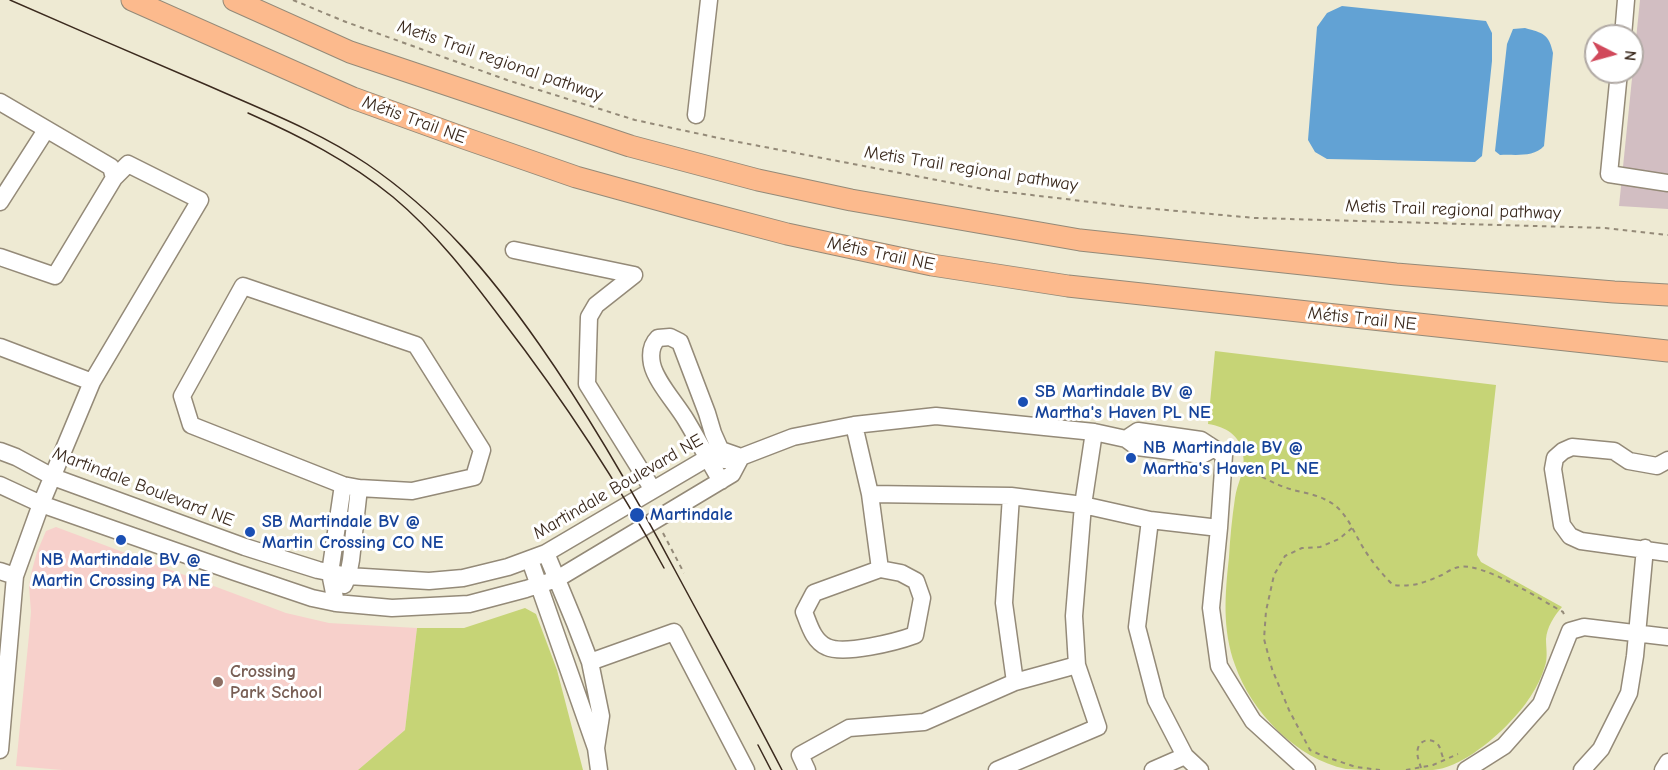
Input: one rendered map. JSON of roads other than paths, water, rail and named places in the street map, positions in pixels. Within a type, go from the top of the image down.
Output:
[{"type":"main road","name":"Métis Trail NE","points":[[132,0],[353,98],[464,138],[576,177],[798,236],[932,265],[1068,286],[1668,351]]},
{"type":"main road","points":[[234,0],[350,52],[619,143],[758,180],[851,200],[1080,240],[1396,274],[1614,292],[1668,294]]},
{"type":"street","points":[[696,115],[709,0]]},
{"type":"street","points":[[1624,24],[1626,0]]},
{"type":"street","points":[[1618,84],[1609,174],[1668,183]]},
{"type":"street","points":[[0,102],[111,167],[114,178]]},
{"type":"street","points":[[0,202],[46,130]]},
{"type":"street","points":[[0,256],[56,276],[114,178],[128,164],[200,200],[92,382],[53,477],[8,574],[0,750]]},
{"type":"street","points":[[514,250],[634,275],[596,305],[589,317],[587,384],[653,490]]},
{"type":"street","points":[[243,286],[416,345],[482,450],[474,477],[412,491],[351,487],[190,425],[182,396],[243,286]]},
{"type":"street","points":[[714,454],[713,433],[707,413],[680,342],[670,337],[658,338],[652,344],[651,354],[656,374],[685,419],[714,454],[726,477]]},
{"type":"street","points":[[0,347],[92,382]]},
{"type":"street","points":[[0,485],[41,504],[312,598],[336,603],[392,608],[436,607],[469,604],[557,579],[726,477],[741,457],[793,437],[854,425],[936,416],[1094,432],[1126,439],[1138,431],[1202,440],[1224,455],[1211,608],[1219,666],[1253,721],[1306,770]]},
{"type":"street","points":[[854,425],[870,494],[880,569]]},
{"type":"street","points":[[997,770],[1098,727],[1077,665],[1074,616],[1083,505],[1094,432]]},
{"type":"street","points":[[1668,459],[1657,466],[1629,461],[1614,452],[1572,447],[1555,458],[1553,469],[1562,525],[1570,536],[1581,541],[1668,552]]},
{"type":"street","name":"Martindale Boulevard NE","points":[[0,451],[53,477],[244,547],[330,573],[429,581],[463,578],[546,554],[714,454],[741,457]]},
{"type":"street","points":[[336,603],[330,573],[351,487]]},
{"type":"street","points":[[336,603],[348,576],[351,487]]},
{"type":"street","points":[[870,494],[1011,496],[1083,505],[1150,520],[1219,528]]},
{"type":"street","points":[[1011,496],[1004,603],[1015,682]]},
{"type":"street","points":[[1150,520],[1137,627],[1156,700],[1185,756],[1200,770]]},
{"type":"street","points":[[1582,770],[1601,749],[1629,693],[1638,634],[1645,548]]},
{"type":"street","points":[[546,554],[590,662],[601,716],[596,748]]},
{"type":"street","points":[[530,560],[596,748],[599,770]]},
{"type":"street","points":[[880,569],[901,573],[916,581],[922,598],[915,635],[893,643],[851,649],[827,648],[816,639],[804,612],[814,593],[880,569]]},
{"type":"street","points":[[1466,770],[1504,746],[1540,704],[1570,632],[1584,627],[1668,637]]},
{"type":"street","points":[[590,662],[674,632],[746,770]]},
{"type":"street","points":[[807,770],[800,755],[849,728],[924,722],[1015,682],[1077,665]]},
{"type":"street","points":[[1153,770],[1185,756]]},
{"type":"street","points":[[1663,770],[1668,762]]},
{"type":"water","points":[[1342,6],[1486,21],[1492,33],[1492,61],[1482,156],[1475,162],[1327,159],[1315,152],[1308,140],[1317,27],[1327,13]]},
{"type":"water","points":[[1525,28],[1544,35],[1553,53],[1544,146],[1529,154],[1500,155],[1495,151],[1507,44],[1513,29]]},
{"type":"tram line","points":[[10,0],[310,131],[367,164],[393,183],[440,224],[502,293],[594,428],[661,544],[782,770]]},
{"type":"tram line","points":[[248,113],[305,140],[359,172],[393,197],[438,240],[490,304],[567,410],[608,472],[664,568]]},
{"type":"tram line","points":[[758,745],[771,770]]},
{"type":"place","name":"SB Martindale BV @ Martha's Haven PL NE","points":[[1023,402]]},
{"type":"place","name":"NB Martindale BV @ Martha's Haven PL NE","points":[[1131,458]]},
{"type":"place","name":"Martindale","points":[[637,515]]},
{"type":"place","name":"SB Martindale BV @ Martin Crossing CO NE","points":[[250,532]]},
{"type":"place","name":"NB Martindale BV @ Martin Crossing PA NE","points":[[121,540]]},
{"type":"place","name":"Crossing Park School","points":[[218,682]]}]
